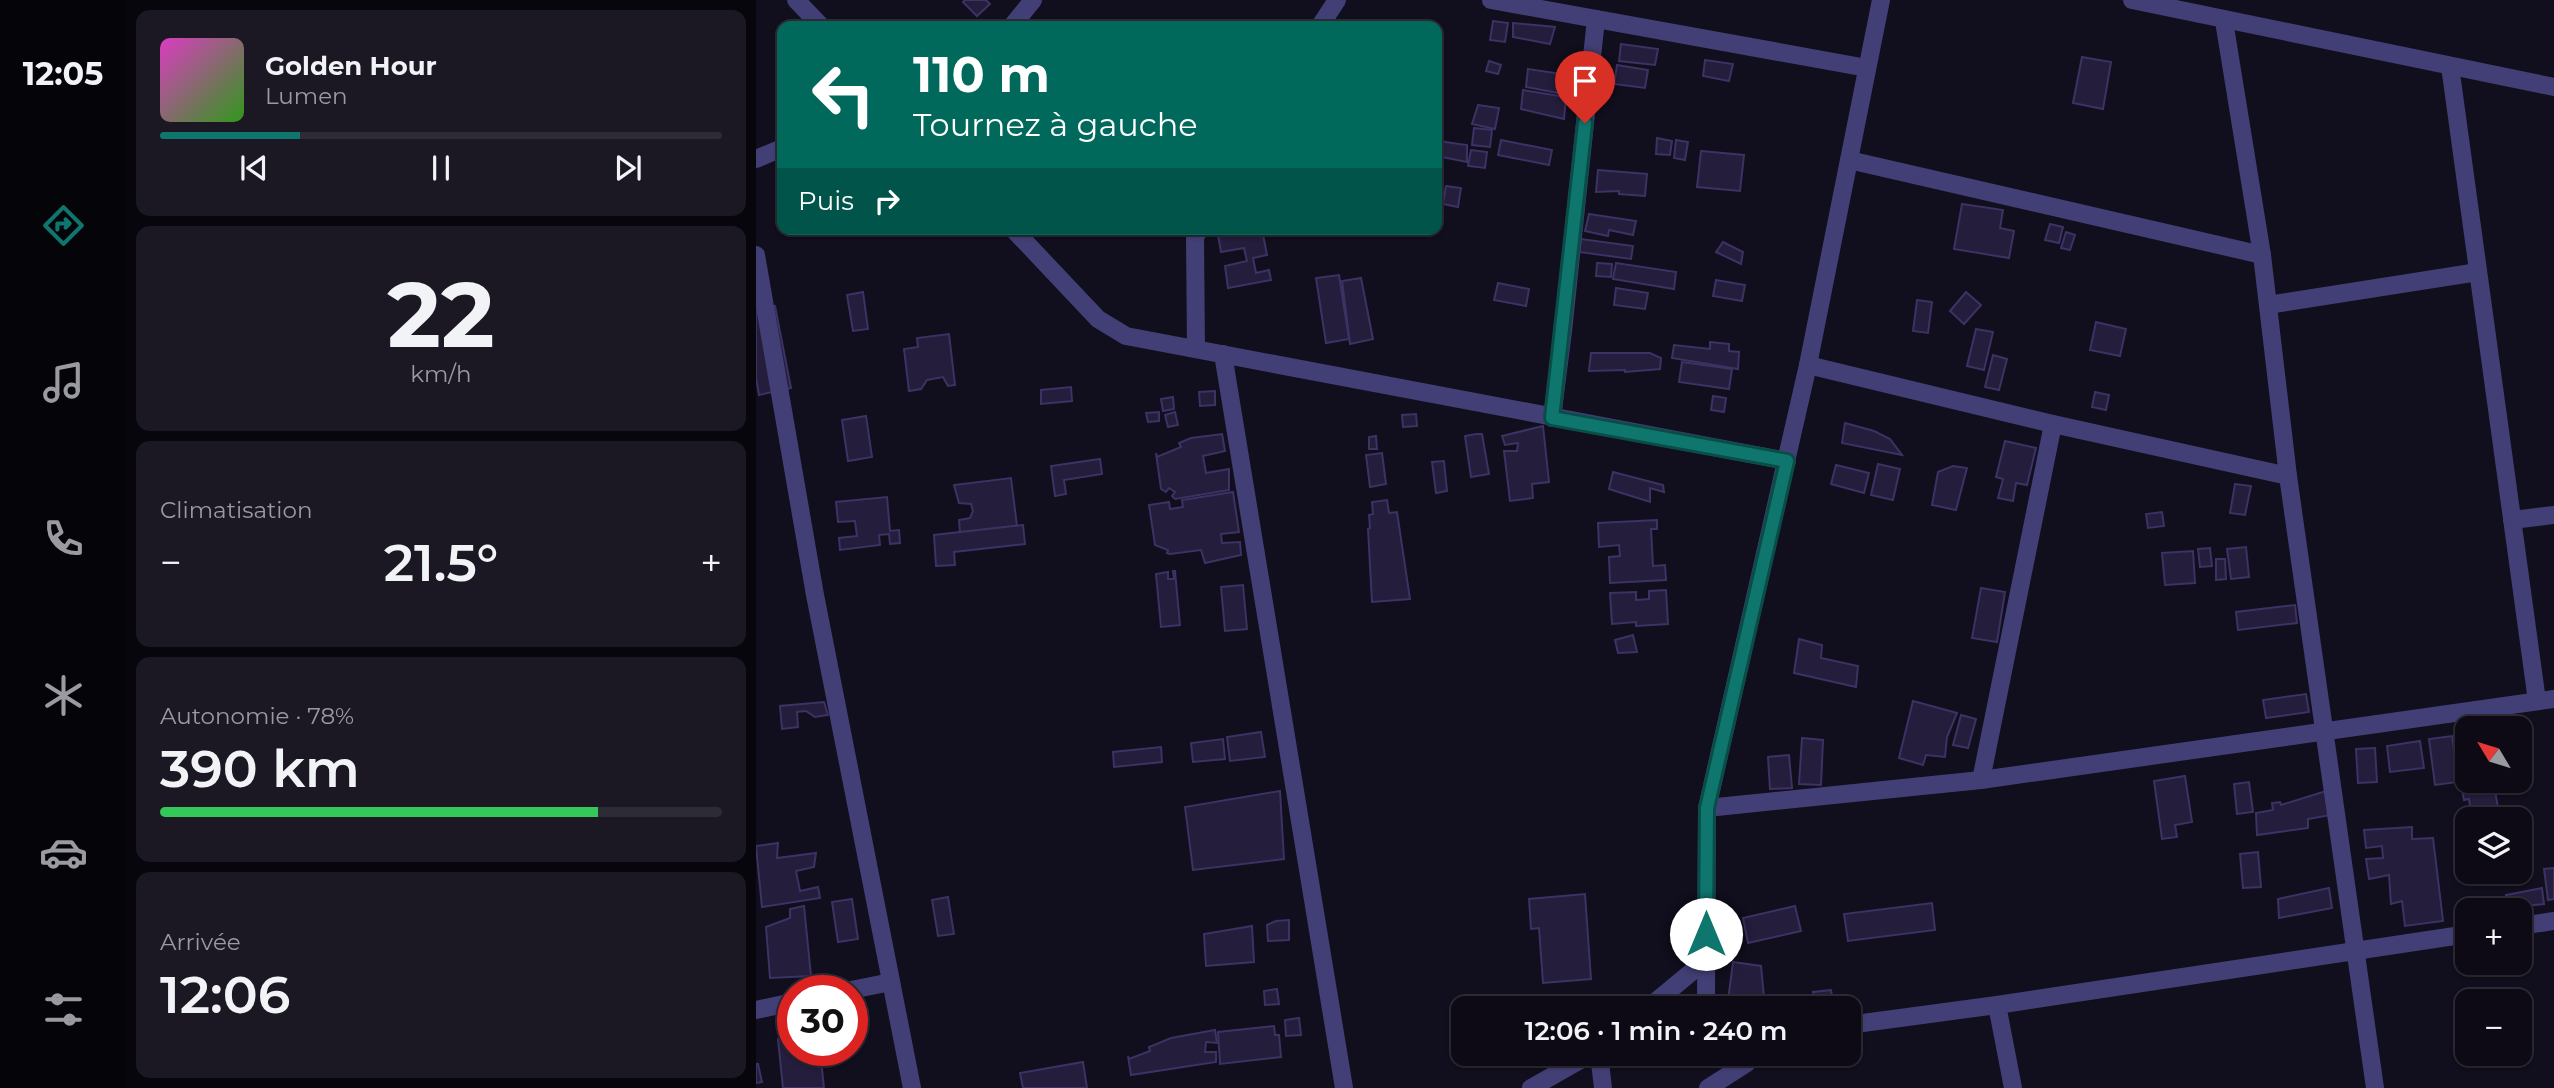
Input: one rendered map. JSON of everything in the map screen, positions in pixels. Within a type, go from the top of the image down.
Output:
[{"type":"street","points":[[796,0],[816,21]]},
{"type":"street","points":[[1016,21],[1033,0]]},
{"type":"street","points":[[1323,21],[1337,0]]},
{"type":"street","points":[[1490,0],[1867,68]]},
{"type":"street","points":[[1706,996],[1707,808],[1808,365],[1881,0]]},
{"type":"street","points":[[2132,0],[2554,87]]},
{"type":"street","points":[[1552,418],[1595,19]]},
{"type":"street","points":[[2224,21],[2262,255],[2288,476],[2375,1088]]},
{"type":"street","points":[[1707,808],[1981,780],[2546,700],[2512,520],[2450,66]]},
{"type":"street","points":[[756,159],[777,150]]},
{"type":"street","points":[[1849,160],[2262,255]]},
{"type":"street","points":[[1019,235],[1098,319],[1126,336],[1787,461]]},
{"type":"street","points":[[1196,235],[1196,349]]},
{"type":"street","points":[[756,255],[815,595],[912,1088]]},
{"type":"street","points":[[2268,305],[2478,272]]},
{"type":"street","points":[[1223,354],[1344,1088]]},
{"type":"street","points":[[1808,365],[2053,424],[2288,476]]},
{"type":"street","points":[[1981,780],[2053,424]]},
{"type":"street","points":[[2512,520],[2554,515]]},
{"type":"street","points":[[2532,924],[2554,921]]},
{"type":"street","points":[[1861,1023],[2455,936]]},
{"type":"street","points":[[1662,996],[1706,960]]},
{"type":"street","points":[[868,987],[891,982]]},
{"type":"street","points":[[756,1010],[777,1005]]},
{"type":"street","points":[[1997,1005],[2013,1088]]},
{"type":"street","points":[[1531,1088],[1570,1066]]},
{"type":"street","points":[[1600,1066],[1603,1088]]},
{"type":"street","points":[[1708,1088],[1742,1066]]},
{"type":"building","points":[[986,0],[990,4],[977,16],[963,2]]},
{"type":"building","points":[[1493,21],[1508,23],[1505,42],[1490,40]]},
{"type":"building","points":[[1513,23],[1555,27],[1550,44],[1513,37]]},
{"type":"building","points":[[1621,44],[1658,49],[1655,65],[1619,61]]},
{"type":"building","points":[[2082,57],[2111,62],[2103,109],[2073,103]]},
{"type":"building","points":[[1705,60],[1733,64],[1729,81],[1703,76]]},
{"type":"building","points":[[1489,61],[1501,65],[1498,74],[1486,71]]},
{"type":"building","points":[[1617,65],[1648,70],[1645,88],[1614,84]]},
{"type":"building","points":[[1528,69],[1575,76],[1569,95],[1526,87]]},
{"type":"building","points":[[1523,90],[1566,97],[1564,119],[1521,109]]},
{"type":"building","points":[[1478,105],[1499,108],[1495,129],[1472,124]]},
{"type":"building","points":[[1474,128],[1492,130],[1490,147],[1472,145]]},
{"type":"building","points":[[1657,138],[1672,141],[1670,155],[1656,154]]},
{"type":"building","points":[[1501,140],[1552,150],[1549,165],[1498,155]]},
{"type":"building","points":[[1676,140],[1688,142],[1685,160],[1674,158]]},
{"type":"building","points":[[1442,142],[1467,145],[1467,162],[1442,157]]},
{"type":"building","points":[[1471,150],[1487,152],[1485,168],[1468,166]]},
{"type":"building","points":[[1701,151],[1744,155],[1740,191],[1697,187]]},
{"type":"building","points":[[1598,170],[1647,174],[1645,196],[1619,194],[1619,191],[1596,192]]},
{"type":"building","points":[[1446,186],[1461,188],[1458,207],[1443,204]]},
{"type":"building","points":[[1962,204],[2003,210],[2000,228],[2014,231],[2009,258],[1954,249]]},
{"type":"building","points":[[1589,214],[1636,221],[1633,235],[1609,230],[1608,236],[1585,231]]},
{"type":"building","points":[[2050,224],[2063,227],[2059,243],[2045,240]]},
{"type":"building","points":[[2066,232],[2075,235],[2070,250],[2061,248]]},
{"type":"building","points":[[1218,235],[1263,235],[1267,255],[1253,258],[1256,273],[1269,270],[1271,280],[1228,288],[1225,266],[1247,261],[1244,248],[1221,252]]},
{"type":"building","points":[[1581,239],[1633,246],[1631,259],[1579,252]]},
{"type":"building","points":[[1723,242],[1743,252],[1741,264],[1716,252]]},
{"type":"building","points":[[1597,263],[1612,264],[1611,277],[1596,276]]},
{"type":"building","points":[[1616,263],[1676,272],[1674,289],[1613,279]]},
{"type":"building","points":[[1339,275],[1349,339],[1326,343],[1316,278]]},
{"type":"building","points":[[1361,278],[1373,339],[1350,344],[1342,281]]},
{"type":"building","points":[[1716,280],[1745,285],[1742,301],[1713,296]]},
{"type":"building","points":[[1498,283],[1529,289],[1526,306],[1494,300]]},
{"type":"building","points":[[1616,288],[1648,293],[1645,309],[1614,305]]},
{"type":"building","points":[[863,292],[868,329],[853,331],[847,295]]},
{"type":"building","points":[[1966,292],[1981,305],[1964,324],[1950,311]]},
{"type":"building","points":[[1917,300],[1932,302],[1928,333],[1913,331]]},
{"type":"building","points":[[775,306],[791,388],[759,395],[756,378],[756,310]]},
{"type":"building","points":[[2096,322],[2126,329],[2120,356],[2090,350]]},
{"type":"building","points":[[1976,329],[1993,332],[1984,370],[1967,366]]},
{"type":"building","points":[[949,334],[955,385],[948,386],[943,377],[927,380],[921,389],[909,391],[904,349],[918,347],[917,338]]},
{"type":"building","points":[[1710,342],[1729,344],[1729,351],[1739,352],[1738,369],[1672,358],[1674,345],[1710,349]]},
{"type":"building","points":[[1591,353],[1650,353],[1661,358],[1660,369],[1589,371]]},
{"type":"building","points":[[1993,355],[2007,359],[1999,390],[1985,387]]},
{"type":"building","points":[[1682,362],[1732,369],[1729,389],[1679,382]]},
{"type":"building","points":[[1071,387],[1072,401],[1041,404],[1041,390]]},
{"type":"building","points":[[1215,391],[1215,405],[1200,406],[1199,392]]},
{"type":"building","points":[[2095,392],[2109,395],[2106,410],[2092,407]]},
{"type":"building","points":[[1713,396],[1726,398],[1724,412],[1711,410]]},
{"type":"building","points":[[1173,397],[1174,409],[1163,411],[1161,399]]},
{"type":"building","points":[[1159,412],[1159,421],[1148,422],[1146,413]]},
{"type":"building","points":[[1175,412],[1178,425],[1168,427],[1165,415]]},
{"type":"building","points":[[1416,414],[1417,426],[1403,427],[1402,415]]},
{"type":"building","points":[[866,416],[872,457],[848,461],[842,420]]},
{"type":"building","points":[[1845,423],[1874,431],[1890,439],[1902,455],[1842,443]]},
{"type":"building","points":[[1543,426],[1549,482],[1532,484],[1533,498],[1510,501],[1504,451],[1517,451],[1518,443],[1505,445],[1502,436]]},
{"type":"building","points":[[1222,434],[1225,451],[1203,456],[1206,473],[1229,469],[1229,490],[1175,499],[1172,496],[1175,492],[1169,488],[1166,492],[1161,489],[1156,453],[1157,457],[1181,447],[1179,443],[1191,438]]},
{"type":"building","points":[[1482,434],[1489,474],[1471,477],[1465,436]]},
{"type":"building","points":[[1376,436],[1377,449],[1369,449],[1369,437]]},
{"type":"building","points":[[2005,441],[2036,448],[2027,485],[2016,483],[2013,501],[1998,498],[2003,479],[1996,477]]},
{"type":"building","points":[[1382,453],[1386,484],[1370,487],[1366,455]]},
{"type":"building","points":[[1100,459],[1102,474],[1064,480],[1066,494],[1055,496],[1051,466]]},
{"type":"building","points":[[1444,461],[1447,491],[1436,493],[1432,462]]},
{"type":"building","points":[[1878,464],[1900,469],[1893,500],[1871,495]]},
{"type":"building","points":[[1836,465],[1869,473],[1864,493],[1831,484]]},
{"type":"building","points":[[1953,466],[1967,468],[1956,510],[1932,505],[1938,472]]},
{"type":"building","points":[[1613,472],[1663,485],[1664,492],[1650,488],[1650,502],[1609,489]]},
{"type":"building","points":[[1011,478],[1017,526],[960,533],[959,520],[970,518],[973,511],[971,504],[959,503],[954,485]]},
{"type":"building","points":[[2235,484],[2251,486],[2245,515],[2230,513]]},
{"type":"building","points":[[1233,492],[1239,532],[1221,534],[1222,543],[1240,542],[1241,555],[1205,563],[1201,550],[1170,554],[1167,553],[1168,550],[1155,545],[1149,505],[1169,502],[1170,509],[1183,507],[1182,500]]},
{"type":"building","points":[[887,497],[890,531],[899,530],[900,543],[890,544],[889,534],[879,535],[880,545],[840,550],[839,538],[857,536],[855,521],[838,522],[836,502]]},
{"type":"building","points":[[1387,500],[1389,513],[1397,512],[1410,599],[1372,602],[1369,515],[1373,514],[1372,502]]},
{"type":"building","points":[[2162,512],[2164,526],[2148,528],[2146,514]]},
{"type":"building","points":[[1657,520],[1657,529],[1651,529],[1653,566],[1665,565],[1666,580],[1610,583],[1609,557],[1620,556],[1619,545],[1599,547],[1598,523]]},
{"type":"building","points":[[1023,525],[1025,544],[954,552],[955,565],[936,566],[934,535]]},
{"type":"building","points":[[2246,547],[2249,577],[2231,579],[2227,549]]},
{"type":"building","points":[[2210,548],[2212,566],[2200,567],[2198,549]]},
{"type":"building","points":[[2193,551],[2195,583],[2165,585],[2162,553]]},
{"type":"building","points":[[2216,559],[2225,559],[2226,579],[2216,580]]},
{"type":"building","points":[[1173,571],[1180,625],[1161,627],[1156,574],[1168,572],[1168,579],[1174,579]]},
{"type":"building","points":[[1243,585],[1247,629],[1225,631],[1221,587]]},
{"type":"building","points":[[1981,588],[2005,592],[1997,642],[1972,638]]},
{"type":"building","points":[[1666,590],[1668,624],[1612,624],[1610,593],[1636,592],[1636,600],[1649,599],[1649,591]]},
{"type":"building","points":[[2295,605],[2297,623],[2238,630],[2236,612]]},
{"type":"building","points":[[1633,635],[1637,652],[1618,653],[1615,640]]},
{"type":"building","points":[[1799,639],[1822,645],[1821,658],[1858,666],[1856,687],[1794,673]]},
{"type":"building","points":[[2306,694],[2309,712],[2266,718],[2263,700]]},
{"type":"building","points":[[1913,701],[1957,713],[1947,737],[1945,757],[1926,755],[1923,765],[1899,758]]},
{"type":"building","points":[[824,702],[828,715],[815,717],[806,711],[797,712],[798,727],[782,729],[780,706]]},
{"type":"building","points":[[1961,715],[1976,719],[1968,748],[1953,745]]},
{"type":"building","points":[[1261,732],[1265,757],[1230,761],[1227,737]]},
{"type":"building","points":[[2452,736],[2455,782],[2435,785],[2429,739]]},
{"type":"building","points":[[1802,738],[1823,740],[1821,785],[1799,784]]},
{"type":"building","points":[[1223,739],[1225,759],[1193,762],[1191,743]]},
{"type":"building","points":[[2420,741],[2424,768],[2390,772],[2387,746]]},
{"type":"building","points":[[1161,747],[1162,762],[1114,767],[1113,752]]},
{"type":"building","points":[[2375,748],[2377,782],[2358,783],[2356,749]]},
{"type":"building","points":[[1789,755],[1792,788],[1770,789],[1768,757]]},
{"type":"building","points":[[2185,776],[2192,822],[2175,825],[2177,837],[2162,839],[2154,781]]},
{"type":"building","points":[[2249,782],[2253,812],[2237,814],[2234,784]]},
{"type":"building","points":[[2329,790],[2331,815],[2308,819],[2308,828],[2257,835],[2256,813],[2273,810],[2272,803],[2280,802],[2281,805]]},
{"type":"building","points":[[1280,791],[1284,859],[1193,870],[1185,807]]},
{"type":"building","points":[[2463,793],[2495,793],[2498,807],[2470,807],[2469,799],[2464,800]]},
{"type":"building","points":[[2412,827],[2412,839],[2433,838],[2443,921],[2405,926],[2402,901],[2391,904],[2389,875],[2369,879],[2366,859],[2383,858],[2382,846],[2366,848],[2364,830]]},
{"type":"building","points":[[778,843],[777,858],[816,853],[814,867],[796,871],[800,891],[818,887],[820,898],[762,907],[756,846]]},
{"type":"building","points":[[2258,852],[2261,887],[2243,888],[2240,854]]},
{"type":"building","points":[[2554,868],[2554,899],[2548,900],[2544,869]]},
{"type":"building","points":[[2329,888],[2332,908],[2279,918],[2278,899]]},
{"type":"building","points":[[2542,888],[2544,904],[2532,905],[2532,898],[2506,898],[2506,895]]},
{"type":"building","points":[[1585,894],[1591,979],[1543,983],[1539,928],[1531,929],[1529,899]]},
{"type":"building","points":[[948,897],[954,934],[938,936],[932,900]]},
{"type":"building","points":[[852,899],[858,939],[838,942],[832,902]]},
{"type":"building","points":[[1932,903],[1935,930],[1848,941],[1844,914]]},
{"type":"building","points":[[804,906],[811,975],[777,975],[777,978],[770,978],[766,927],[790,918],[790,909]]},
{"type":"building","points":[[1795,906],[1801,931],[1748,943],[1743,918]]},
{"type":"building","points":[[1289,920],[1289,940],[1268,941],[1267,925]]},
{"type":"building","points":[[1252,926],[1254,962],[1206,966],[1204,934]]},
{"type":"building","points":[[1733,962],[1761,966],[1764,996],[1729,996]]},
{"type":"building","points":[[1277,989],[1279,1004],[1265,1005],[1264,991]]},
{"type":"building","points":[[1831,990],[1832,996],[1814,996],[1813,992]]},
{"type":"building","points":[[1299,1018],[1301,1035],[1286,1036],[1285,1020]]},
{"type":"building","points":[[1274,1026],[1275,1035],[1279,1035],[1281,1057],[1220,1064],[1218,1032]]},
{"type":"building","points":[[1215,1030],[1217,1043],[1206,1042],[1205,1052],[1216,1052],[1216,1062],[1131,1075],[1128,1056],[1129,1059],[1150,1051],[1149,1047],[1171,1038]]},
{"type":"building","points":[[1083,1062],[1087,1088],[1023,1088],[1020,1073]]},
{"type":"building","points":[[756,1064],[762,1082],[756,1083]]},
{"type":"building","points":[[781,1066],[822,1066],[824,1088],[783,1088]]},
{"type":"route","points":[[1585,123],[1552,418],[1787,461],[1707,808],[1706,934]]}]
